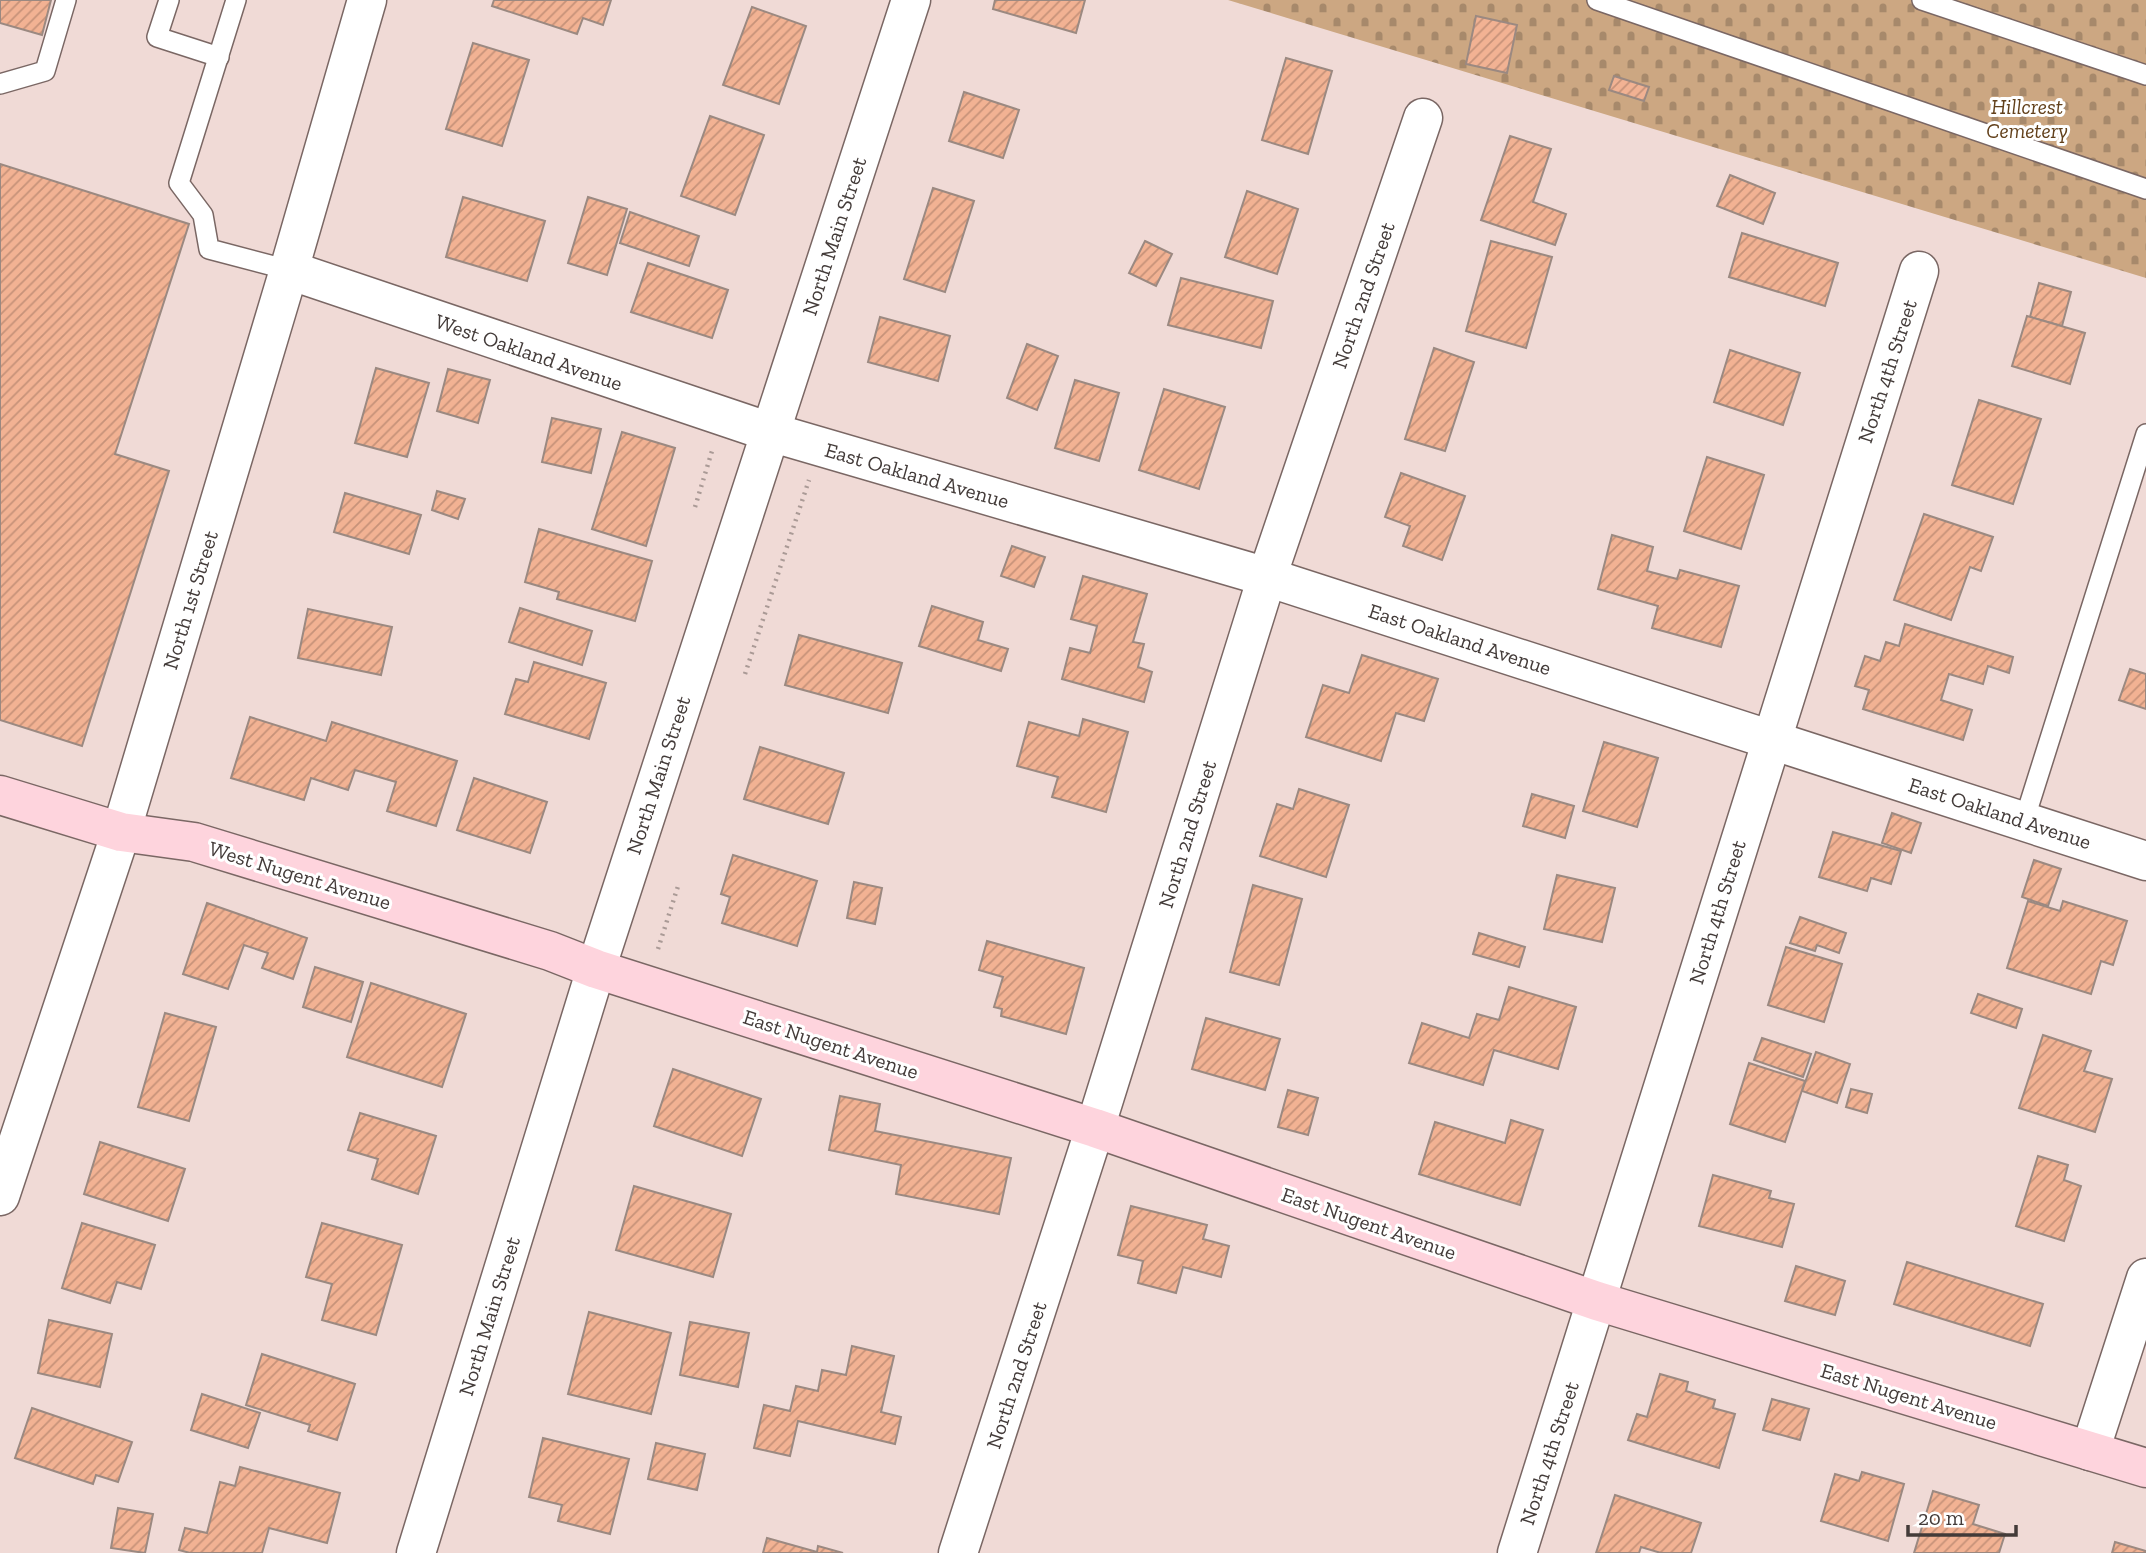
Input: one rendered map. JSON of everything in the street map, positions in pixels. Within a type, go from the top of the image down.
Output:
[{"type":"street","name":"North 1st Street","points":[[0,1196],[121,832],[367,0]]},
{"type":"street","name":"North Main Street","points":[[416,1553],[596,969],[911,0]]},
{"type":"street","name":"North 2nd Street","points":[[958,1553],[1095,1128],[1267,577],[1423,118]]},
{"type":"street","name":"West Oakland Avenue","points":[[289,271],[770,432]]},
{"type":"street","name":"North 4th Street","points":[[1517,1553],[1770,738],[1919,271]]},
{"type":"street","name":"East Oakland Avenue","points":[[770,432],[1267,577],[2146,861]]},
{"type":"street","name":"West Nugent Avenue","points":[[0,795],[121,832],[194,842],[550,951],[596,969]]},
{"type":"street","name":"East Nugent Avenue","points":[[596,969],[1095,1128],[1597,1301],[2146,1468]]},
{"type":"street","points":[[2090,1451],[2146,1278]]},
{"type":"lane","points":[[0,84],[45,72],[66,0]]},
{"type":"lane","points":[[169,0],[157,37],[219,57]]},
{"type":"lane","points":[[236,0],[179,183],[202,215],[209,249],[289,271]]},
{"type":"lane","points":[[1597,0],[2146,189]]},
{"type":"lane","points":[[1922,0],[2146,75]]},
{"type":"lane","points":[[2024,821],[2146,434]]},
{"type":"path","points":[[695,507],[715,443]]},
{"type":"path","points":[[745,674],[813,470]]},
{"type":"path","points":[[655,961],[678,883]]},
{"type":"green space","name":"Hillcrest Cemetery","points":[[1228,0],[2146,0],[2146,278]]},
{"type":"building","points":[[0,0],[51,0],[42,35],[0,23]]},
{"type":"building","points":[[494,0],[611,0],[603,25],[583,18],[577,34],[492,6]]},
{"type":"building","points":[[995,0],[1085,0],[1076,33],[993,9]]},
{"type":"building","points":[[752,7],[806,26],[779,104],[723,85]]},
{"type":"building","points":[[1476,16],[1517,25],[1507,73],[1466,64]]},
{"type":"building","points":[[473,43],[529,60],[502,146],[446,129]]},
{"type":"building","points":[[1286,58],[1332,71],[1308,154],[1262,140]]},
{"type":"building","points":[[1614,76],[1649,87],[1644,101],[1609,90]]},
{"type":"building","points":[[964,92],[1019,110],[1003,158],[949,141]]},
{"type":"building","points":[[710,116],[764,135],[735,215],[681,196]]},
{"type":"building","points":[[1510,136],[1551,149],[1533,202],[1566,214],[1555,245],[1481,220]]},
{"type":"building","points":[[0,164],[189,224],[115,454],[169,471],[82,746],[0,720]]},
{"type":"building","points":[[1730,175],[1775,193],[1763,224],[1717,206]]},
{"type":"building","points":[[933,188],[974,201],[945,292],[904,279]]},
{"type":"building","points":[[1247,191],[1298,209],[1277,274],[1225,257]]},
{"type":"building","points":[[463,197],[545,221],[527,281],[446,257]]},
{"type":"building","points":[[588,197],[627,209],[607,275],[568,263]]},
{"type":"building","points":[[630,212],[699,236],[689,266],[620,243]]},
{"type":"building","points":[[1742,233],[1838,263],[1825,306],[1729,277]]},
{"type":"building","points":[[1145,241],[1172,254],[1156,286],[1129,273]]},
{"type":"building","points":[[1491,241],[1552,257],[1526,348],[1466,331]]},
{"type":"building","points":[[648,263],[728,290],[712,338],[631,312]]},
{"type":"building","points":[[1181,278],[1273,301],[1261,348],[1168,325]]},
{"type":"building","points":[[2039,283],[2071,292],[2062,326],[2030,317]]},
{"type":"building","points":[[2027,316],[2085,333],[2070,384],[2012,366]]},
{"type":"building","points":[[880,317],[950,336],[938,381],[868,362]]},
{"type":"building","points":[[1027,344],[1058,356],[1037,410],[1007,398]]},
{"type":"building","points":[[1434,348],[1474,362],[1445,451],[1405,439]]},
{"type":"building","points":[[1730,350],[1800,373],[1783,425],[1714,402]]},
{"type":"building","points":[[376,368],[429,383],[407,457],[355,443]]},
{"type":"building","points":[[448,369],[490,380],[478,423],[437,411]]},
{"type":"building","points":[[1075,380],[1119,393],[1099,461],[1055,448]]},
{"type":"building","points":[[1164,389],[1225,407],[1199,489],[1139,470]]},
{"type":"building","points":[[1979,400],[2041,419],[2013,504],[1952,485]]},
{"type":"building","points":[[552,418],[601,429],[591,473],[542,462]]},
{"type":"building","points":[[622,432],[675,448],[646,546],[592,529]]},
{"type":"building","points":[[1707,457],[1764,475],[1741,549],[1684,531]]},
{"type":"building","points":[[1401,473],[1465,496],[1442,560],[1403,546],[1410,526],[1385,517]]},
{"type":"building","points":[[437,491],[465,499],[458,519],[432,510]]},
{"type":"building","points":[[345,493],[421,515],[409,554],[334,532]]},
{"type":"building","points":[[1924,514],[1993,537],[1981,571],[1970,567],[1951,620],[1894,600]]},
{"type":"building","points":[[539,529],[652,561],[635,621],[557,599],[559,592],[525,582]]},
{"type":"building","points":[[1612,535],[1653,547],[1647,571],[1677,579],[1680,570],[1739,586],[1721,647],[1652,628],[1658,606],[1598,589]]},
{"type":"building","points":[[1012,546],[1045,557],[1034,587],[1001,576]]},
{"type":"building","points":[[1083,576],[1147,594],[1133,642],[1144,644],[1138,667],[1152,672],[1144,702],[1062,679],[1070,648],[1090,653],[1097,626],[1071,619]]},
{"type":"building","points":[[932,606],[983,622],[978,640],[1008,649],[1001,671],[919,646]]},
{"type":"building","points":[[520,608],[592,631],[582,665],[509,642]]},
{"type":"building","points":[[308,609],[392,627],[381,675],[298,658]]},
{"type":"building","points":[[1905,624],[2013,657],[2009,673],[1988,666],[1983,684],[1949,674],[1941,700],[1972,710],[1963,740],[1863,709],[1869,690],[1855,686],[1865,656],[1880,661],[1886,642],[1899,646]]},
{"type":"building","points":[[799,635],[902,663],[888,713],[785,685]]},
{"type":"building","points":[[1362,655],[1438,679],[1424,721],[1396,713],[1381,761],[1306,737],[1323,685],[1349,693]]},
{"type":"building","points":[[534,662],[606,683],[589,739],[505,714],[516,679],[528,682]]},
{"type":"building","points":[[2130,669],[2146,674],[2146,709],[2119,700]]},
{"type":"building","points":[[250,717],[326,741],[332,722],[457,761],[436,826],[387,811],[396,782],[355,770],[348,790],[311,778],[304,800],[231,778]]},
{"type":"building","points":[[1083,719],[1128,732],[1106,812],[1052,797],[1058,777],[1017,766],[1029,722],[1079,736]]},
{"type":"building","points":[[1604,742],[1658,758],[1637,827],[1583,811]]},
{"type":"building","points":[[760,747],[844,773],[828,824],[744,799]]},
{"type":"building","points":[[474,778],[547,802],[530,853],[457,830]]},
{"type":"building","points":[[1299,789],[1349,805],[1326,877],[1260,856],[1277,804],[1293,809]]},
{"type":"building","points":[[1532,794],[1574,806],[1565,838],[1523,826]]},
{"type":"building","points":[[1892,813],[1921,823],[1911,853],[1882,843]]},
{"type":"building","points":[[1833,832],[1901,851],[1891,884],[1871,878],[1867,891],[1819,877]]},
{"type":"building","points":[[733,855],[817,881],[797,946],[722,923],[730,897],[721,894]]},
{"type":"building","points":[[2034,860],[2061,869],[2048,906],[2022,897]]},
{"type":"building","points":[[1557,875],[1615,888],[1602,942],[1544,929]]},
{"type":"building","points":[[854,882],[882,888],[875,924],[847,918]]},
{"type":"building","points":[[1253,885],[1302,899],[1279,985],[1230,972]]},
{"type":"building","points":[[2028,901],[2060,911],[2063,901],[2127,921],[2113,965],[2101,961],[2091,994],[2007,968]]},
{"type":"building","points":[[207,903],[307,938],[293,979],[262,968],[268,953],[244,945],[228,989],[183,974]]},
{"type":"building","points":[[1800,917],[1846,933],[1839,953],[1817,945],[1815,951],[1790,943]]},
{"type":"building","points":[[1479,933],[1525,947],[1519,967],[1473,954]]},
{"type":"building","points":[[987,941],[1084,968],[1066,1034],[1001,1016],[1002,1009],[994,1007],[1003,977],[979,970]]},
{"type":"building","points":[[1786,947],[1842,964],[1824,1022],[1768,1005]]},
{"type":"building","points":[[315,967],[363,982],[351,1022],[303,1007]]},
{"type":"building","points":[[371,983],[466,1014],[442,1087],[347,1057]]},
{"type":"building","points":[[1509,987],[1576,1007],[1558,1069],[1494,1050],[1483,1085],[1409,1063],[1422,1023],[1469,1038],[1477,1014],[1499,1020]]},
{"type":"building","points":[[1978,994],[2022,1009],[2016,1028],[1971,1013]]},
{"type":"building","points":[[165,1013],[216,1027],[189,1121],[138,1107]]},
{"type":"building","points":[[1206,1018],[1280,1039],[1265,1090],[1192,1069]]},
{"type":"building","points":[[2043,1035],[2091,1051],[2084,1071],[2112,1079],[2095,1132],[2019,1108]]},
{"type":"building","points":[[1762,1038],[1811,1054],[1803,1077],[1754,1060]]},
{"type":"building","points":[[1816,1052],[1850,1064],[1837,1103],[1802,1091]]},
{"type":"building","points":[[1749,1063],[1805,1081],[1785,1142],[1730,1124]]},
{"type":"building","points":[[673,1069],[761,1099],[742,1156],[654,1126]]},
{"type":"building","points":[[1851,1089],[1872,1094],[1867,1113],[1846,1107]]},
{"type":"building","points":[[1288,1090],[1318,1098],[1308,1135],[1278,1127]]},
{"type":"building","points":[[840,1096],[880,1104],[875,1131],[1011,1158],[999,1214],[896,1194],[901,1165],[829,1150]]},
{"type":"building","points":[[360,1113],[436,1136],[418,1194],[372,1179],[378,1159],[348,1150]]},
{"type":"building","points":[[1511,1120],[1543,1130],[1520,1205],[1419,1174],[1435,1122],[1505,1143]]},
{"type":"building","points":[[100,1142],[185,1169],[168,1221],[84,1194]]},
{"type":"building","points":[[2038,1156],[2068,1165],[2064,1180],[2081,1186],[2064,1241],[2016,1226]]},
{"type":"building","points":[[1713,1175],[1771,1191],[1769,1198],[1794,1204],[1782,1247],[1699,1226]]},
{"type":"building","points":[[634,1186],[731,1214],[713,1277],[616,1250]]},
{"type":"building","points":[[1131,1206],[1207,1225],[1203,1239],[1229,1246],[1221,1277],[1183,1267],[1176,1293],[1138,1283],[1143,1261],[1118,1255]]},
{"type":"building","points":[[82,1223],[155,1245],[141,1289],[117,1282],[110,1303],[62,1288]]},
{"type":"building","points":[[322,1223],[402,1245],[376,1335],[322,1320],[332,1284],[306,1277]]},
{"type":"building","points":[[1907,1262],[2043,1304],[2030,1346],[1894,1304]]},
{"type":"building","points":[[1796,1266],[1845,1281],[1835,1315],[1785,1301]]},
{"type":"building","points":[[589,1312],[671,1333],[651,1414],[568,1394]]},
{"type":"building","points":[[49,1320],[112,1334],[100,1387],[38,1373]]},
{"type":"building","points":[[690,1322],[749,1333],[738,1387],[680,1375]]},
{"type":"building","points":[[852,1346],[894,1356],[881,1412],[901,1417],[895,1444],[798,1421],[790,1456],[754,1448],[764,1405],[790,1411],[796,1386],[818,1391],[822,1370],[846,1375]]},
{"type":"building","points":[[262,1354],[355,1384],[337,1440],[308,1431],[310,1425],[246,1405]]},
{"type":"building","points":[[1660,1374],[1688,1382],[1686,1391],[1715,1400],[1713,1408],[1735,1414],[1719,1468],[1628,1440],[1637,1414],[1647,1417]]},
{"type":"building","points":[[202,1394],[260,1413],[248,1448],[191,1430]]},
{"type":"building","points":[[1772,1399],[1809,1409],[1800,1440],[1763,1430]]},
{"type":"building","points":[[32,1408],[132,1442],[118,1482],[96,1475],[93,1484],[15,1458]]},
{"type":"building","points":[[543,1438],[629,1459],[610,1534],[558,1521],[562,1505],[529,1497]]},
{"type":"building","points":[[656,1443],[705,1454],[697,1490],[648,1479]]},
{"type":"building","points":[[240,1467],[340,1493],[327,1543],[269,1528],[262,1553],[190,1553],[179,1550],[185,1528],[207,1533],[220,1482],[235,1486]]},
{"type":"building","points":[[1862,1472],[1904,1484],[1888,1541],[1821,1521],[1835,1474],[1859,1481]]},
{"type":"building","points":[[1933,1491],[1979,1505],[1973,1524],[2005,1534],[1999,1553],[1914,1553]]},
{"type":"building","points":[[1615,1495],[1701,1523],[1691,1553],[1661,1553],[1641,1547],[1639,1553],[1596,1553]]},
{"type":"building","points":[[118,1508],[153,1514],[145,1553],[111,1548]]},
{"type":"building","points":[[767,1538],[817,1552],[818,1546],[843,1553],[763,1553]]},
{"type":"building","points":[[2115,1542],[2146,1551],[2146,1553],[2112,1553]]}]
